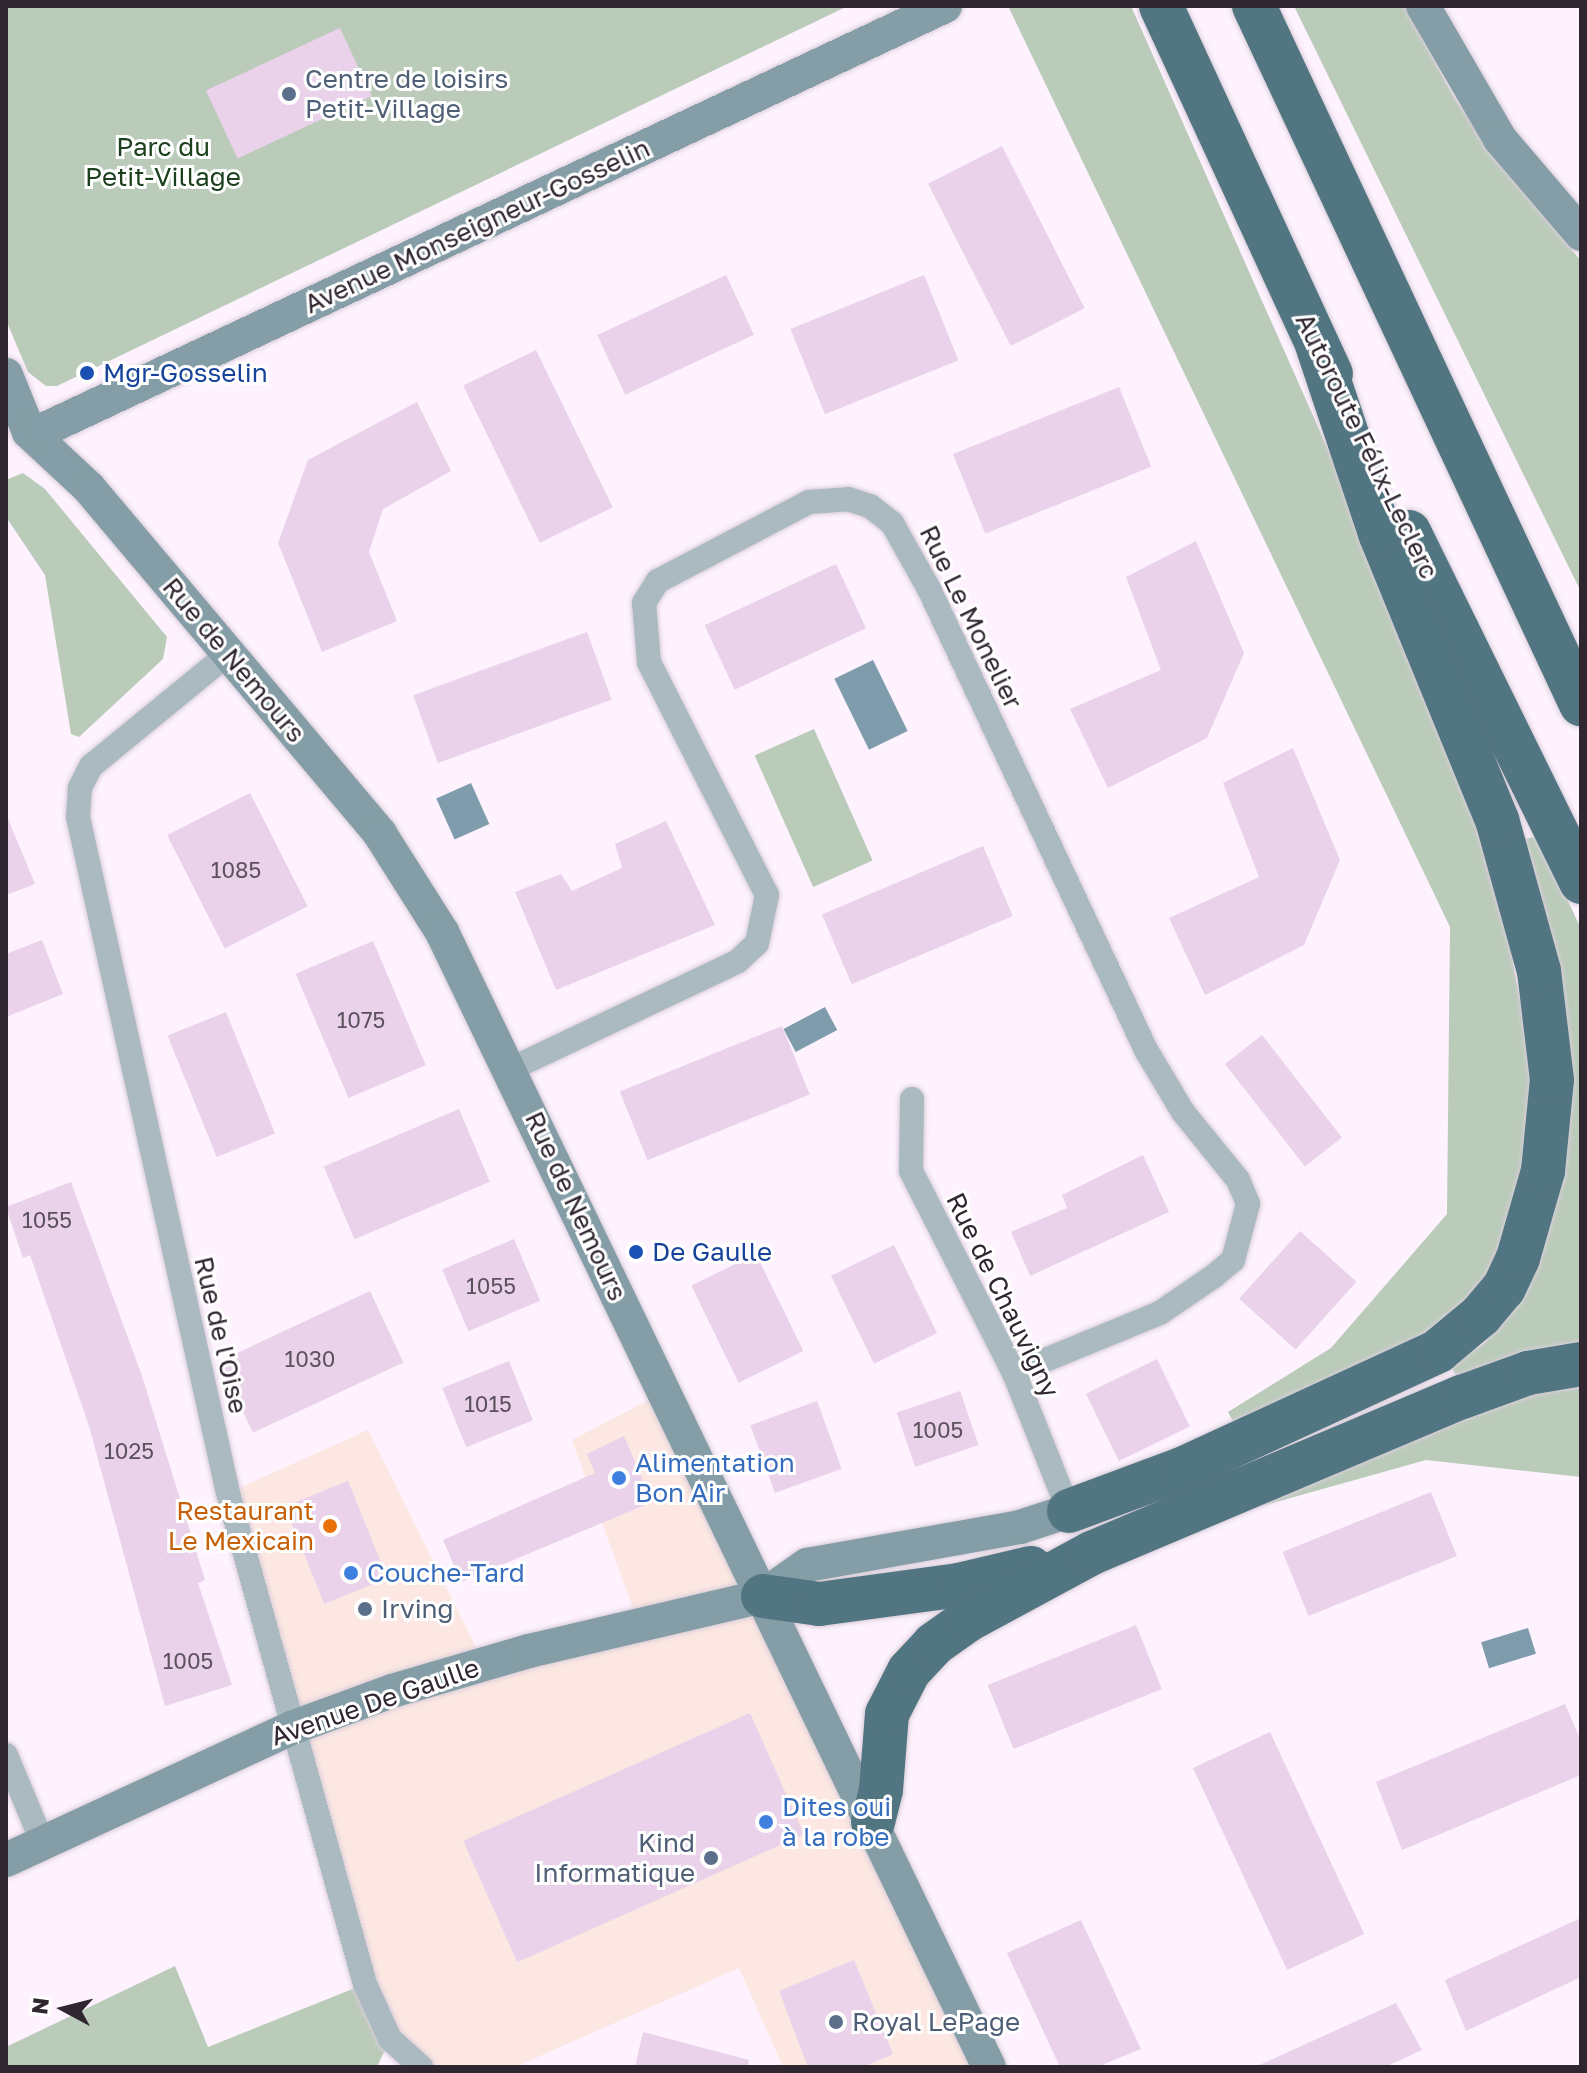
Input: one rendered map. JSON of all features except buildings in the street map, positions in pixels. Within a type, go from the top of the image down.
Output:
[{"type":"highway","points":[[1254,6],[1576,691]]},
{"type":"highway","name":"Autoroute Félix-Leclerc","points":[[1166,15],[1318,348],[1581,882]]},
{"type":"highway","points":[[1069,1511],[1182,1469],[1438,1351],[1481,1315],[1504,1288],[1518,1258],[1543,1171],[1552,1080],[1539,971],[1497,820],[1380,533],[1318,348]]},
{"type":"highway","points":[[873,1822],[881,1790],[887,1714],[909,1671],[934,1644],[968,1620],[1092,1553],[1462,1397],[1528,1373],[1581,1364]]},
{"type":"highway","points":[[763,1596],[819,1604],[959,1585],[1092,1553]]},
{"type":"street","name":"Avenue Monseigneur-Gosselin","points":[[18,433],[41,431],[945,6]]},
{"type":"street","points":[[1423,6],[1500,139],[1581,234]]},
{"type":"street","points":[[6,375],[18,433]]},
{"type":"street","name":"Rue de Nemours","points":[[18,433],[89,488],[380,834],[442,932],[511,1069],[989,2067]]},
{"type":"street","name":"Rue Le Monelier","points":[[511,1069],[738,961],[757,943],[767,895],[649,662],[644,603],[658,581],[809,502],[848,499],[870,506],[892,523],[929,589],[1146,1050],[1183,1112],[1238,1180],[1248,1204],[1233,1260],[1214,1276],[1160,1313],[1014,1373]]},
{"type":"street","name":"Rue de l'Oise","points":[[228,654],[91,766],[80,788],[78,817],[228,1493],[365,1984],[390,2039],[421,2067]]},
{"type":"street","name":"Rue de Chauvigny","points":[[912,1099],[911,1171],[1014,1373],[1069,1511]]},
{"type":"street","points":[[763,1596],[807,1565],[1020,1527],[1069,1511]]},
{"type":"street","name":"Avenue De Gaulle","points":[[6,1860],[294,1727],[484,1663],[763,1596]]},
{"type":"street","points":[[6,1755],[43,1844]]},
{"type":"shaded area","points":[[664,1392],[989,2067],[783,2067],[739,1968],[515,2067],[421,2067],[390,2039],[228,1493],[368,1430],[484,1663],[639,1625],[572,1440]]},
{"type":"green space","name":"Parc du Petit-Village","points":[[6,6],[848,6],[57,386],[46,386],[28,372],[6,320]]},
{"type":"green space","points":[[1008,6],[1131,6],[1410,634],[1465,771],[1505,921],[1534,1075],[1530,1161],[1493,1276],[1416,1348],[1239,1432],[1228,1412],[1331,1348],[1447,1214],[1450,927]]},
{"type":"green space","points":[[1294,6],[1404,6],[1455,99],[1504,169],[1581,261],[1581,592]]},
{"type":"green space","points":[[23,473],[45,489],[167,637],[163,659],[79,737],[71,734],[45,575],[6,517],[6,480]]},
{"type":"green space","points":[[814,729],[873,861],[813,887],[755,755]]},
{"type":"green space","points":[[1538,836],[1581,929],[1581,1349],[1460,1383],[1451,1366],[1485,1343],[1504,1318],[1548,1221],[1516,841]]},
{"type":"green space","points":[[1581,1372],[1581,1477],[1426,1460],[1262,1506],[1401,1438]]},
{"type":"green space","points":[[175,1966],[208,2047],[365,1984],[390,2039],[377,2067],[6,2067],[6,2047]]},
{"type":"water","points":[[873,660],[908,731],[869,750],[834,679]]},
{"type":"water","points":[[471,783],[489,824],[455,840],[436,798]]},
{"type":"water","points":[[825,1007],[837,1030],[796,1052],[784,1029]]},
{"type":"water","points":[[1528,1628],[1536,1654],[1489,1668],[1481,1642]]},
{"type":"place","name":"Centre de loisirs Petit-Village","points":[[289,94]]},
{"type":"place","name":"Mgr-Gosselin","points":[[87,373]]},
{"type":"place","name":"De Gaulle","points":[[636,1252]]},
{"type":"place","name":"Alimentation Bon Air","points":[[619,1478]]},
{"type":"place","name":"Restaurant Le Mexicain","points":[[330,1526]]},
{"type":"place","name":"Couche-Tard","points":[[351,1573]]},
{"type":"place","name":"Irving","points":[[365,1609]]},
{"type":"place","name":"Dites oui à la robe","points":[[766,1822]]},
{"type":"place","name":"Kind Informatique","points":[[711,1858]]},
{"type":"place","name":"Royal LePage","points":[[836,2022]]}]
